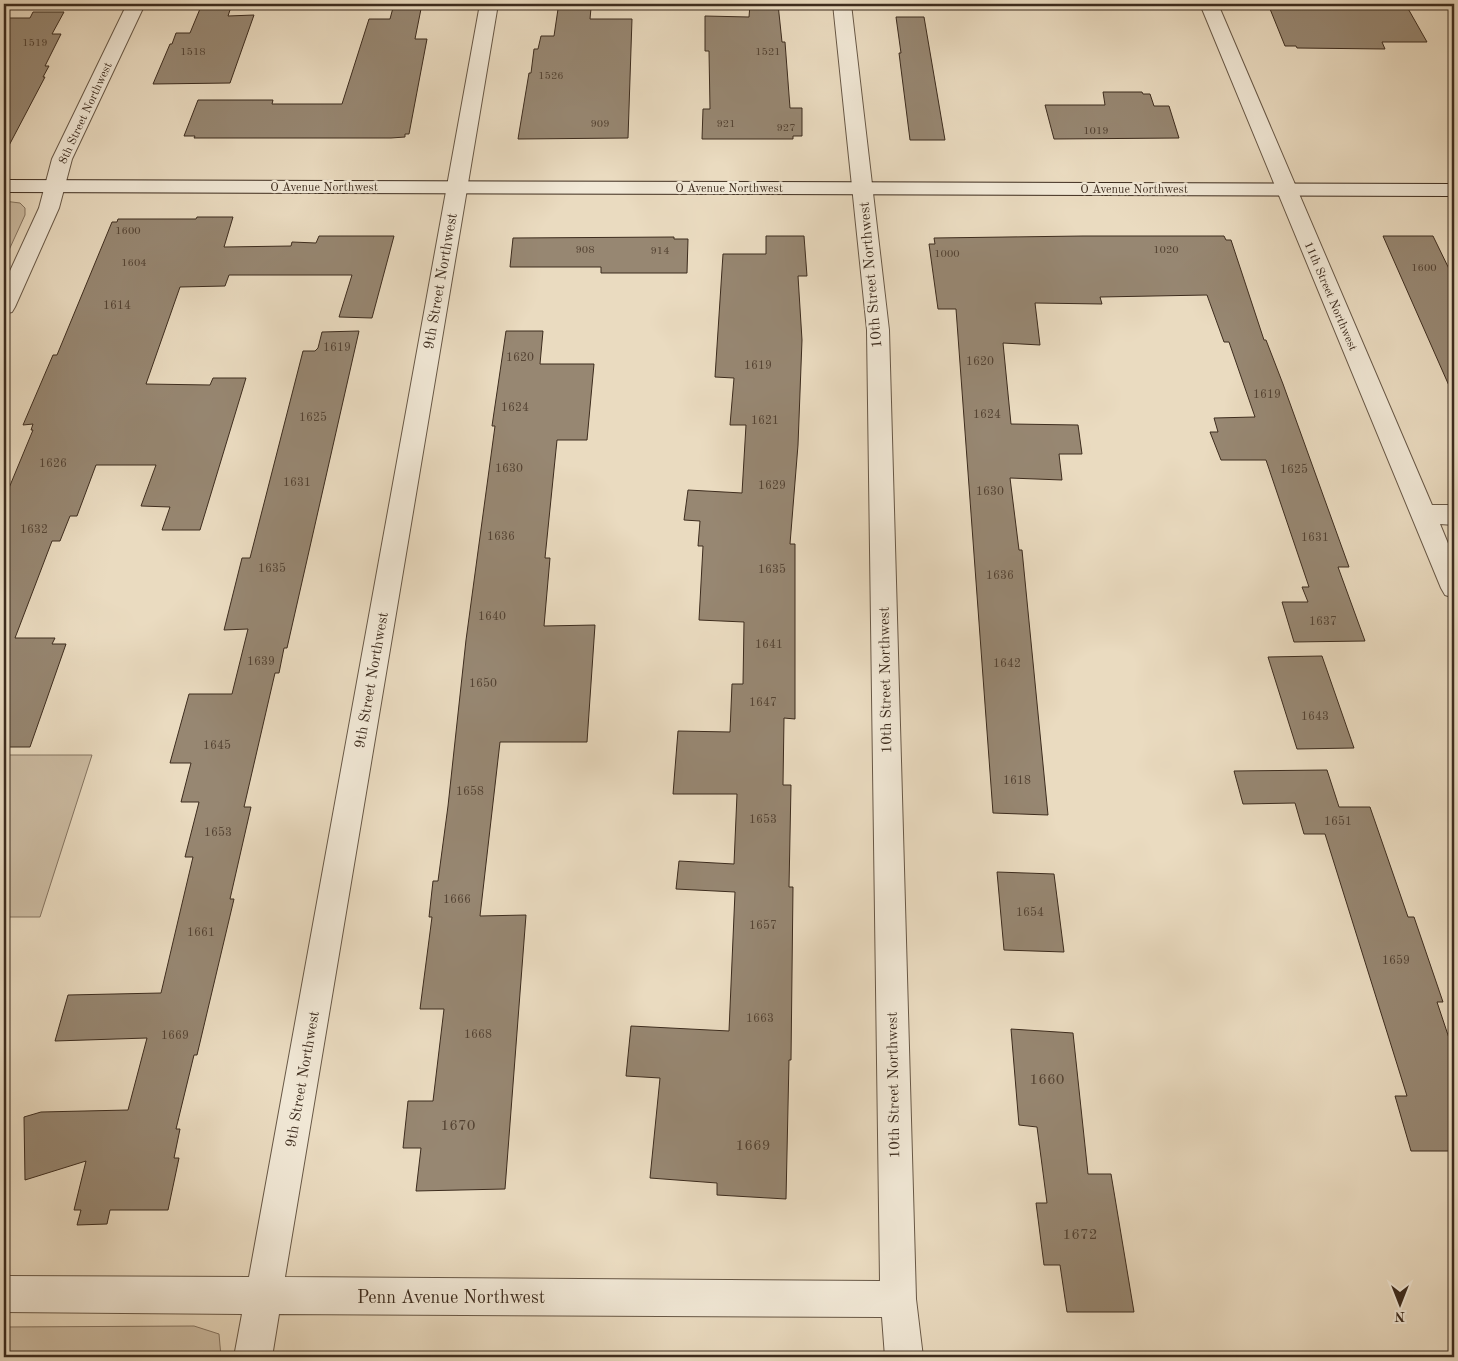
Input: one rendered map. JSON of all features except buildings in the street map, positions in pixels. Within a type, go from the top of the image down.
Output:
[{"type":"street","name":"8th Street Northwest","points":[[4,307],[49,208],[62,159],[136,4]]},
{"type":"street","name":"9th Street Northwest","points":[[253,1357],[489,4]]},
{"type":"street","name":"10th Street Northwest","points":[[842,4],[878,330],[898,1299],[904,1357]]},
{"type":"street","name":"11th Street Northwest","points":[[1209,4],[1454,588]]},
{"type":"street","name":"O Avenue Northwest","points":[[4,186],[1454,190]]},
{"type":"street","points":[[1423,514],[1454,515]]},
{"type":"street","name":"Penn Avenue Northwest","points":[[4,1294],[898,1299]]},
{"type":"shaded area","points":[[4,201],[20,203],[25,208],[25,215],[4,261]]},
{"type":"shaded area","points":[[4,755],[92,755],[40,917],[4,917]]},
{"type":"shaded area","points":[[194,1326],[219,1334],[221,1357],[4,1357],[4,1327]]}]
